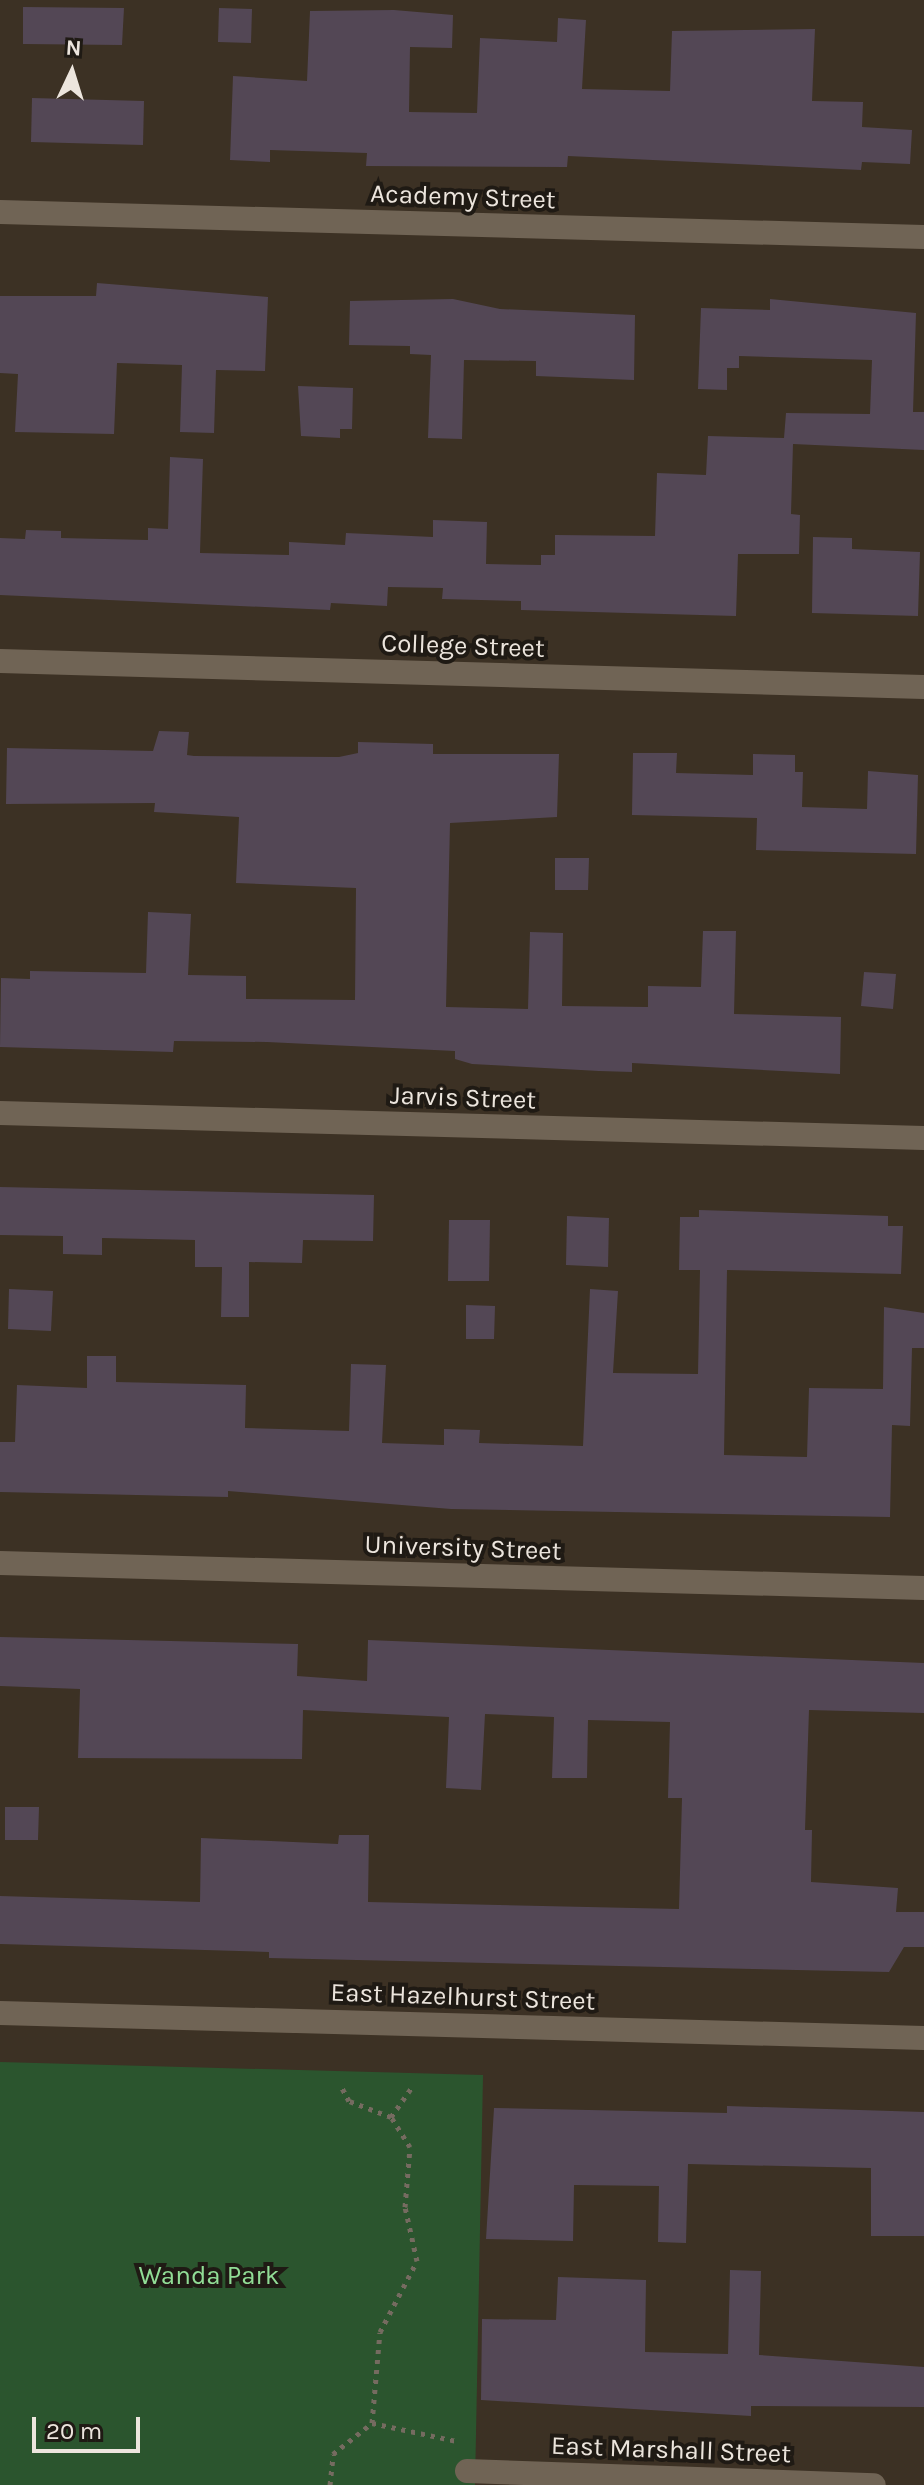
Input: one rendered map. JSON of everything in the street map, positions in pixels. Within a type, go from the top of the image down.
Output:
[{"type":"street","name":"Academy Street","points":[[0,212],[924,237]]},
{"type":"street","name":"College Street","points":[[0,661],[924,687]]},
{"type":"street","name":"Jarvis Street","points":[[0,1113],[924,1138]]},
{"type":"street","name":"University Street","points":[[0,1563],[924,1588]]},
{"type":"street","name":"East Hazelhurst Street","points":[[0,2013],[924,2038]]},
{"type":"street","name":"East Marshall Street","points":[[467,2471],[874,2485]]},
{"type":"path","points":[[330,2485],[333,2454],[372,2423],[380,2332],[417,2261],[405,2207],[412,2156],[391,2117],[349,2101],[342,2088]]},
{"type":"path","points":[[391,2117],[411,2088]]},
{"type":"path","points":[[372,2423],[457,2441]]},
{"type":"green space","name":"Wanda Park","points":[[0,2062],[483,2075],[475,2485],[0,2485]]},
{"type":"building","points":[[23,7],[124,8],[122,45],[23,44]]},
{"type":"building","points":[[219,8],[252,9],[251,43],[218,42]]},
{"type":"building","points":[[394,10],[453,15],[452,48],[410,47],[409,112],[477,113],[480,38],[557,42],[558,18],[586,20],[582,89],[670,91],[672,31],[815,29],[812,101],[863,102],[862,127],[912,130],[910,164],[862,162],[861,170],[568,156],[567,167],[366,166],[367,153],[270,150],[270,162],[230,160],[233,76],[307,81],[310,11]]},
{"type":"building","points":[[32,98],[144,101],[143,145],[31,142]]},
{"type":"building","points":[[97,283],[268,297],[265,371],[216,370],[214,433],[180,432],[182,365],[117,363],[114,434],[15,432],[18,374],[0,373],[0,296],[96,296]]},
{"type":"building","points":[[453,299],[500,309],[635,315],[634,380],[536,376],[536,361],[464,360],[462,439],[428,438],[431,355],[410,354],[410,346],[349,345],[350,301]]},
{"type":"building","points":[[770,299],[916,313],[913,412],[924,412],[924,450],[793,444],[791,514],[800,515],[799,554],[738,554],[736,616],[521,610],[521,601],[442,599],[443,588],[388,587],[387,606],[331,603],[330,610],[0,595],[0,538],[25,539],[26,530],[61,531],[61,538],[148,540],[148,528],[168,529],[170,457],[203,459],[200,553],[289,555],[289,542],[345,545],[346,533],[433,537],[433,520],[487,522],[486,564],[541,565],[541,555],[555,555],[555,535],[655,536],[657,473],[706,475],[708,436],[784,438],[786,413],[870,414],[872,360],[739,356],[739,368],[727,368],[727,390],[698,389],[701,308],[770,310]]},
{"type":"building","points":[[298,386],[353,388],[352,429],[340,429],[340,438],[301,436]]},
{"type":"building","points":[[813,537],[852,538],[852,549],[920,552],[918,616],[812,613]]},
{"type":"building","points":[[159,731],[189,732],[187,755],[194,756],[339,757],[358,753],[358,742],[433,744],[433,754],[559,754],[557,817],[450,823],[446,1007],[528,1009],[530,932],[563,933],[562,1006],[648,1007],[648,986],[701,987],[703,931],[736,931],[734,1014],[841,1017],[840,1074],[632,1063],[632,1072],[472,1064],[455,1059],[455,1051],[267,1042],[174,1041],[173,1052],[0,1047],[1,978],[30,979],[30,971],[146,973],[148,912],[191,914],[188,975],[246,976],[246,999],[355,1000],[356,888],[236,883],[239,817],[154,812],[155,803],[6,804],[7,748],[153,751]]},
{"type":"building","points":[[633,753],[677,753],[676,773],[753,775],[753,754],[795,755],[795,772],[803,772],[802,807],[867,809],[868,771],[918,775],[916,854],[756,850],[757,818],[632,815]]},
{"type":"building","points":[[555,858],[589,858],[588,890],[555,890]]},
{"type":"building","points":[[864,972],[896,974],[893,1009],[861,1006]]},
{"type":"building","points":[[0,1187],[374,1195],[373,1241],[303,1240],[302,1263],[249,1262],[249,1317],[221,1317],[222,1267],[195,1267],[195,1240],[102,1238],[102,1255],[63,1254],[63,1236],[0,1235]]},
{"type":"building","points":[[699,1210],[888,1216],[888,1226],[903,1226],[901,1274],[727,1270],[724,1455],[807,1457],[809,1388],[883,1389],[884,1307],[924,1313],[924,1348],[912,1348],[910,1426],[892,1425],[890,1517],[451,1509],[228,1491],[228,1497],[0,1492],[0,1442],[15,1442],[17,1385],[87,1388],[87,1356],[116,1356],[116,1382],[246,1385],[245,1428],[349,1431],[351,1364],[386,1365],[382,1443],[444,1445],[444,1429],[480,1430],[479,1443],[583,1446],[590,1289],[618,1291],[613,1373],[698,1374],[700,1270],[679,1270],[680,1217],[699,1217]]},
{"type":"building","points":[[567,1216],[609,1218],[608,1267],[566,1265]]},
{"type":"building","points":[[449,1220],[490,1220],[489,1281],[448,1281]]},
{"type":"building","points":[[9,1289],[53,1291],[51,1331],[8,1329]]},
{"type":"building","points":[[466,1305],[495,1306],[494,1339],[466,1339]]},
{"type":"building","points":[[0,1637],[298,1644],[297,1676],[367,1681],[368,1640],[924,1663],[924,1713],[809,1710],[805,1830],[812,1830],[811,1882],[898,1888],[896,1912],[924,1912],[924,1947],[904,1947],[889,1972],[269,1958],[269,1952],[0,1944],[0,1896],[200,1902],[201,1838],[338,1844],[339,1835],[369,1835],[368,1902],[679,1909],[682,1798],[668,1798],[670,1722],[588,1720],[587,1778],[552,1778],[554,1717],[485,1714],[481,1790],[446,1788],[449,1717],[303,1710],[302,1759],[78,1758],[80,1689],[0,1686]]},
{"type":"building","points":[[5,1807],[39,1807],[38,1840],[5,1840]]},
{"type":"building","points":[[727,2106],[924,2112],[924,2236],[871,2236],[871,2168],[688,2164],[686,2243],[658,2242],[659,2186],[574,2185],[573,2241],[486,2239],[494,2108],[727,2113]]},
{"type":"building","points":[[730,2270],[761,2271],[759,2355],[924,2367],[924,2407],[751,2406],[751,2416],[481,2400],[482,2319],[556,2320],[558,2277],[646,2280],[645,2352],[728,2354]]}]
